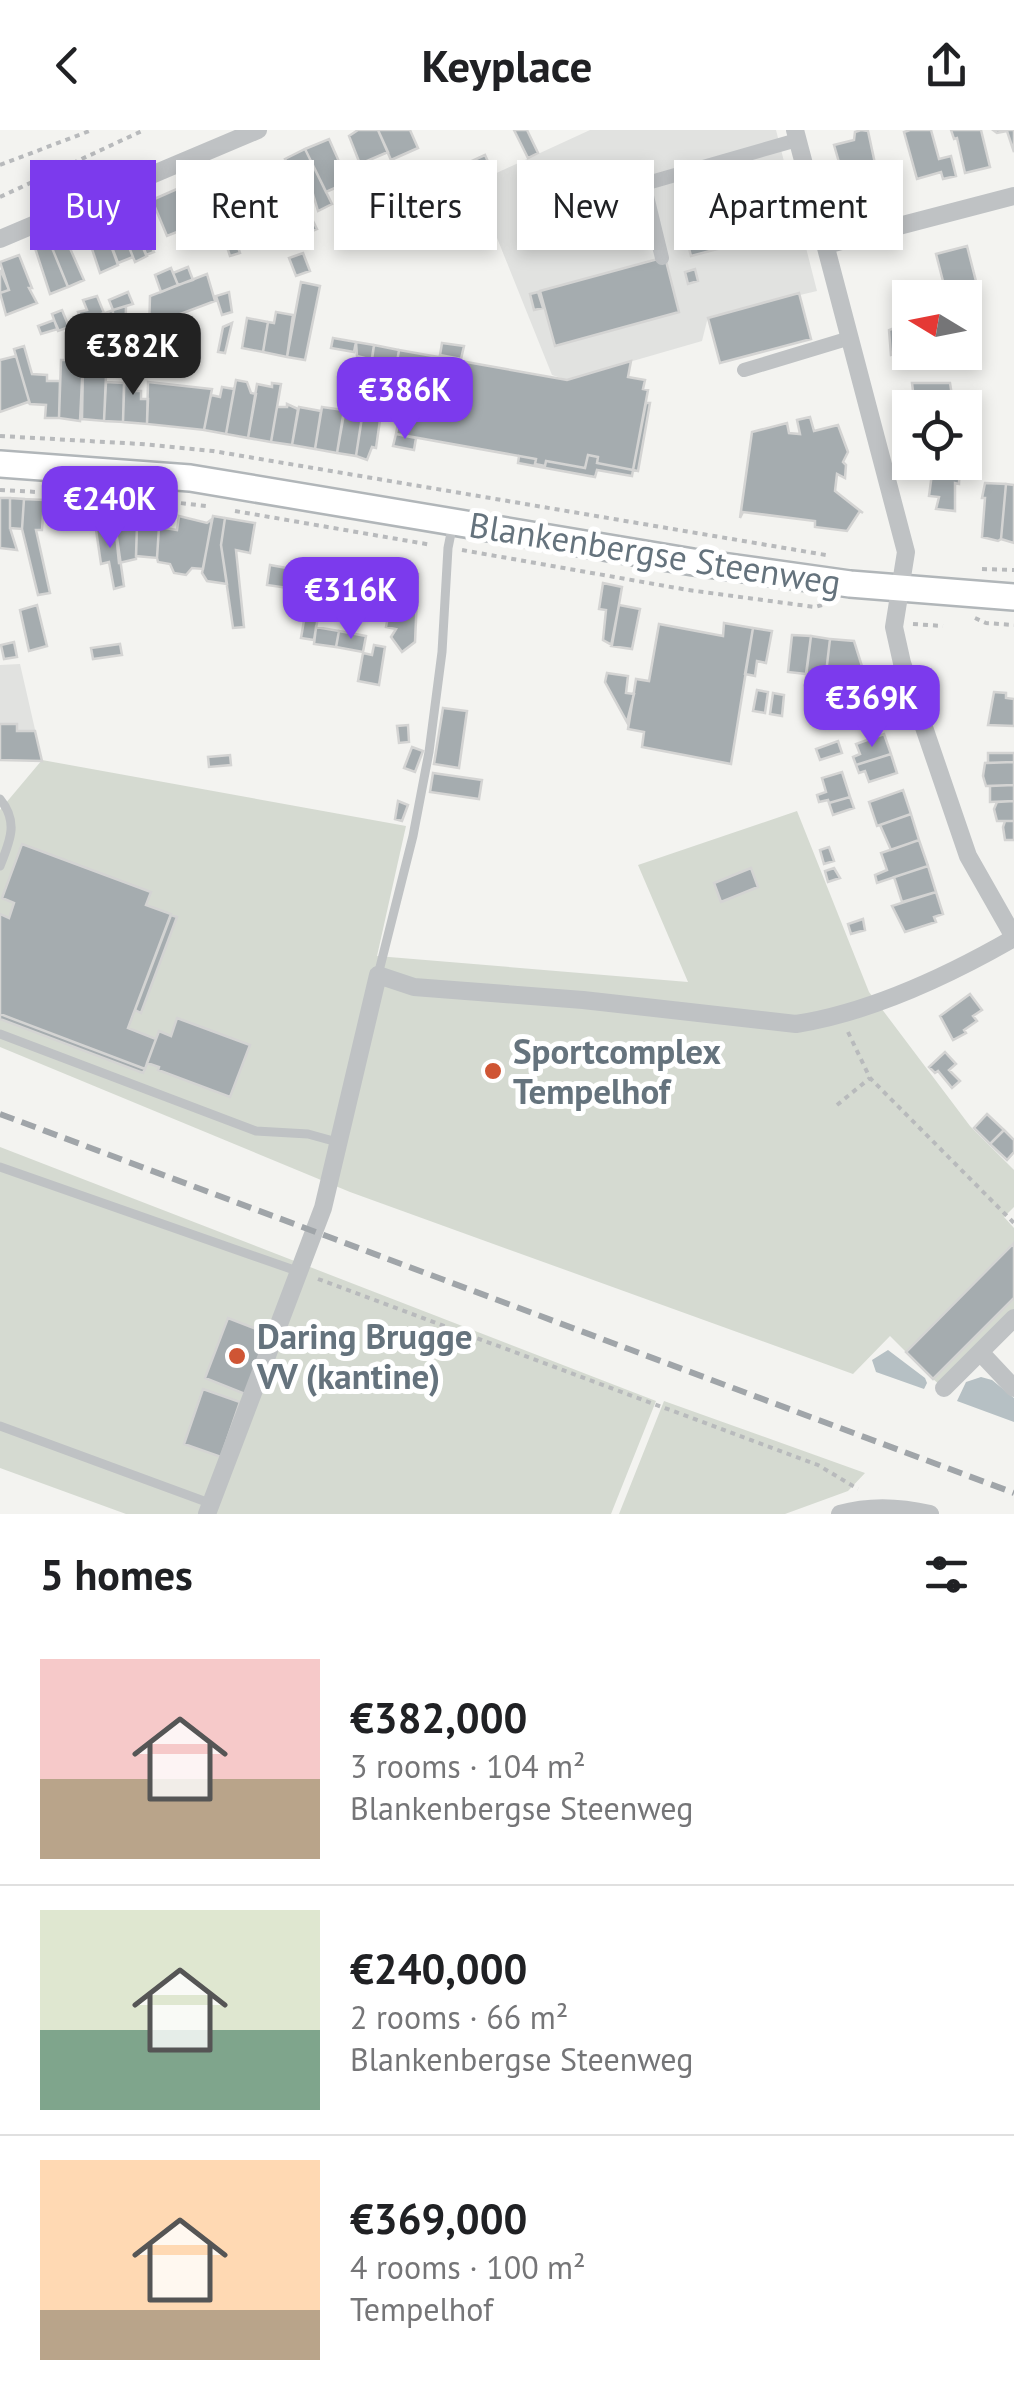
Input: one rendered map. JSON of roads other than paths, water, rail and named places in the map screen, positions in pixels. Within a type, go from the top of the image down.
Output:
[{"type":"main road","name":"Blankenbergse Steenweg","points":[[0,464],[190,478],[693,562],[900,589],[1014,598]]},
{"type":"street","points":[[0,239],[258,130]]},
{"type":"street","points":[[662,258],[644,184],[796,135],[803,160]]},
{"type":"street","points":[[903,224],[1014,196]]},
{"type":"street","points":[[210,1509],[323,1208],[378,975],[414,987],[583,1000],[796,1024],[846,1014],[981,957],[1014,937],[968,856],[902,663],[894,627],[906,552],[828,250]]},
{"type":"street","points":[[744,370],[850,338]]},
{"type":"street","points":[[944,1388],[1014,1318]]},
{"type":"street","points":[[980,1352],[1014,1388]]},
{"type":"street","points":[[840,1514],[893,1507],[930,1514]]},
{"type":"lane","points":[[378,975],[414,836],[429,752],[442,652],[448,548],[454,521]]},
{"type":"lane","points":[[0,799],[13,824],[0,866]]},
{"type":"lane","points":[[0,1034],[256,1131],[308,1134],[340,1143]]},
{"type":"lane","points":[[0,1166],[300,1272]]},
{"type":"lane","points":[[0,1426],[210,1509]]},
{"type":"railway","points":[[0,1114],[1014,1493]]},
{"type":"place","name":"Sportcomplex Tempelhof","points":[[493,1071]]},
{"type":"place","name":"Daring Brugge VV (kantine)","points":[[237,1356]]}]
